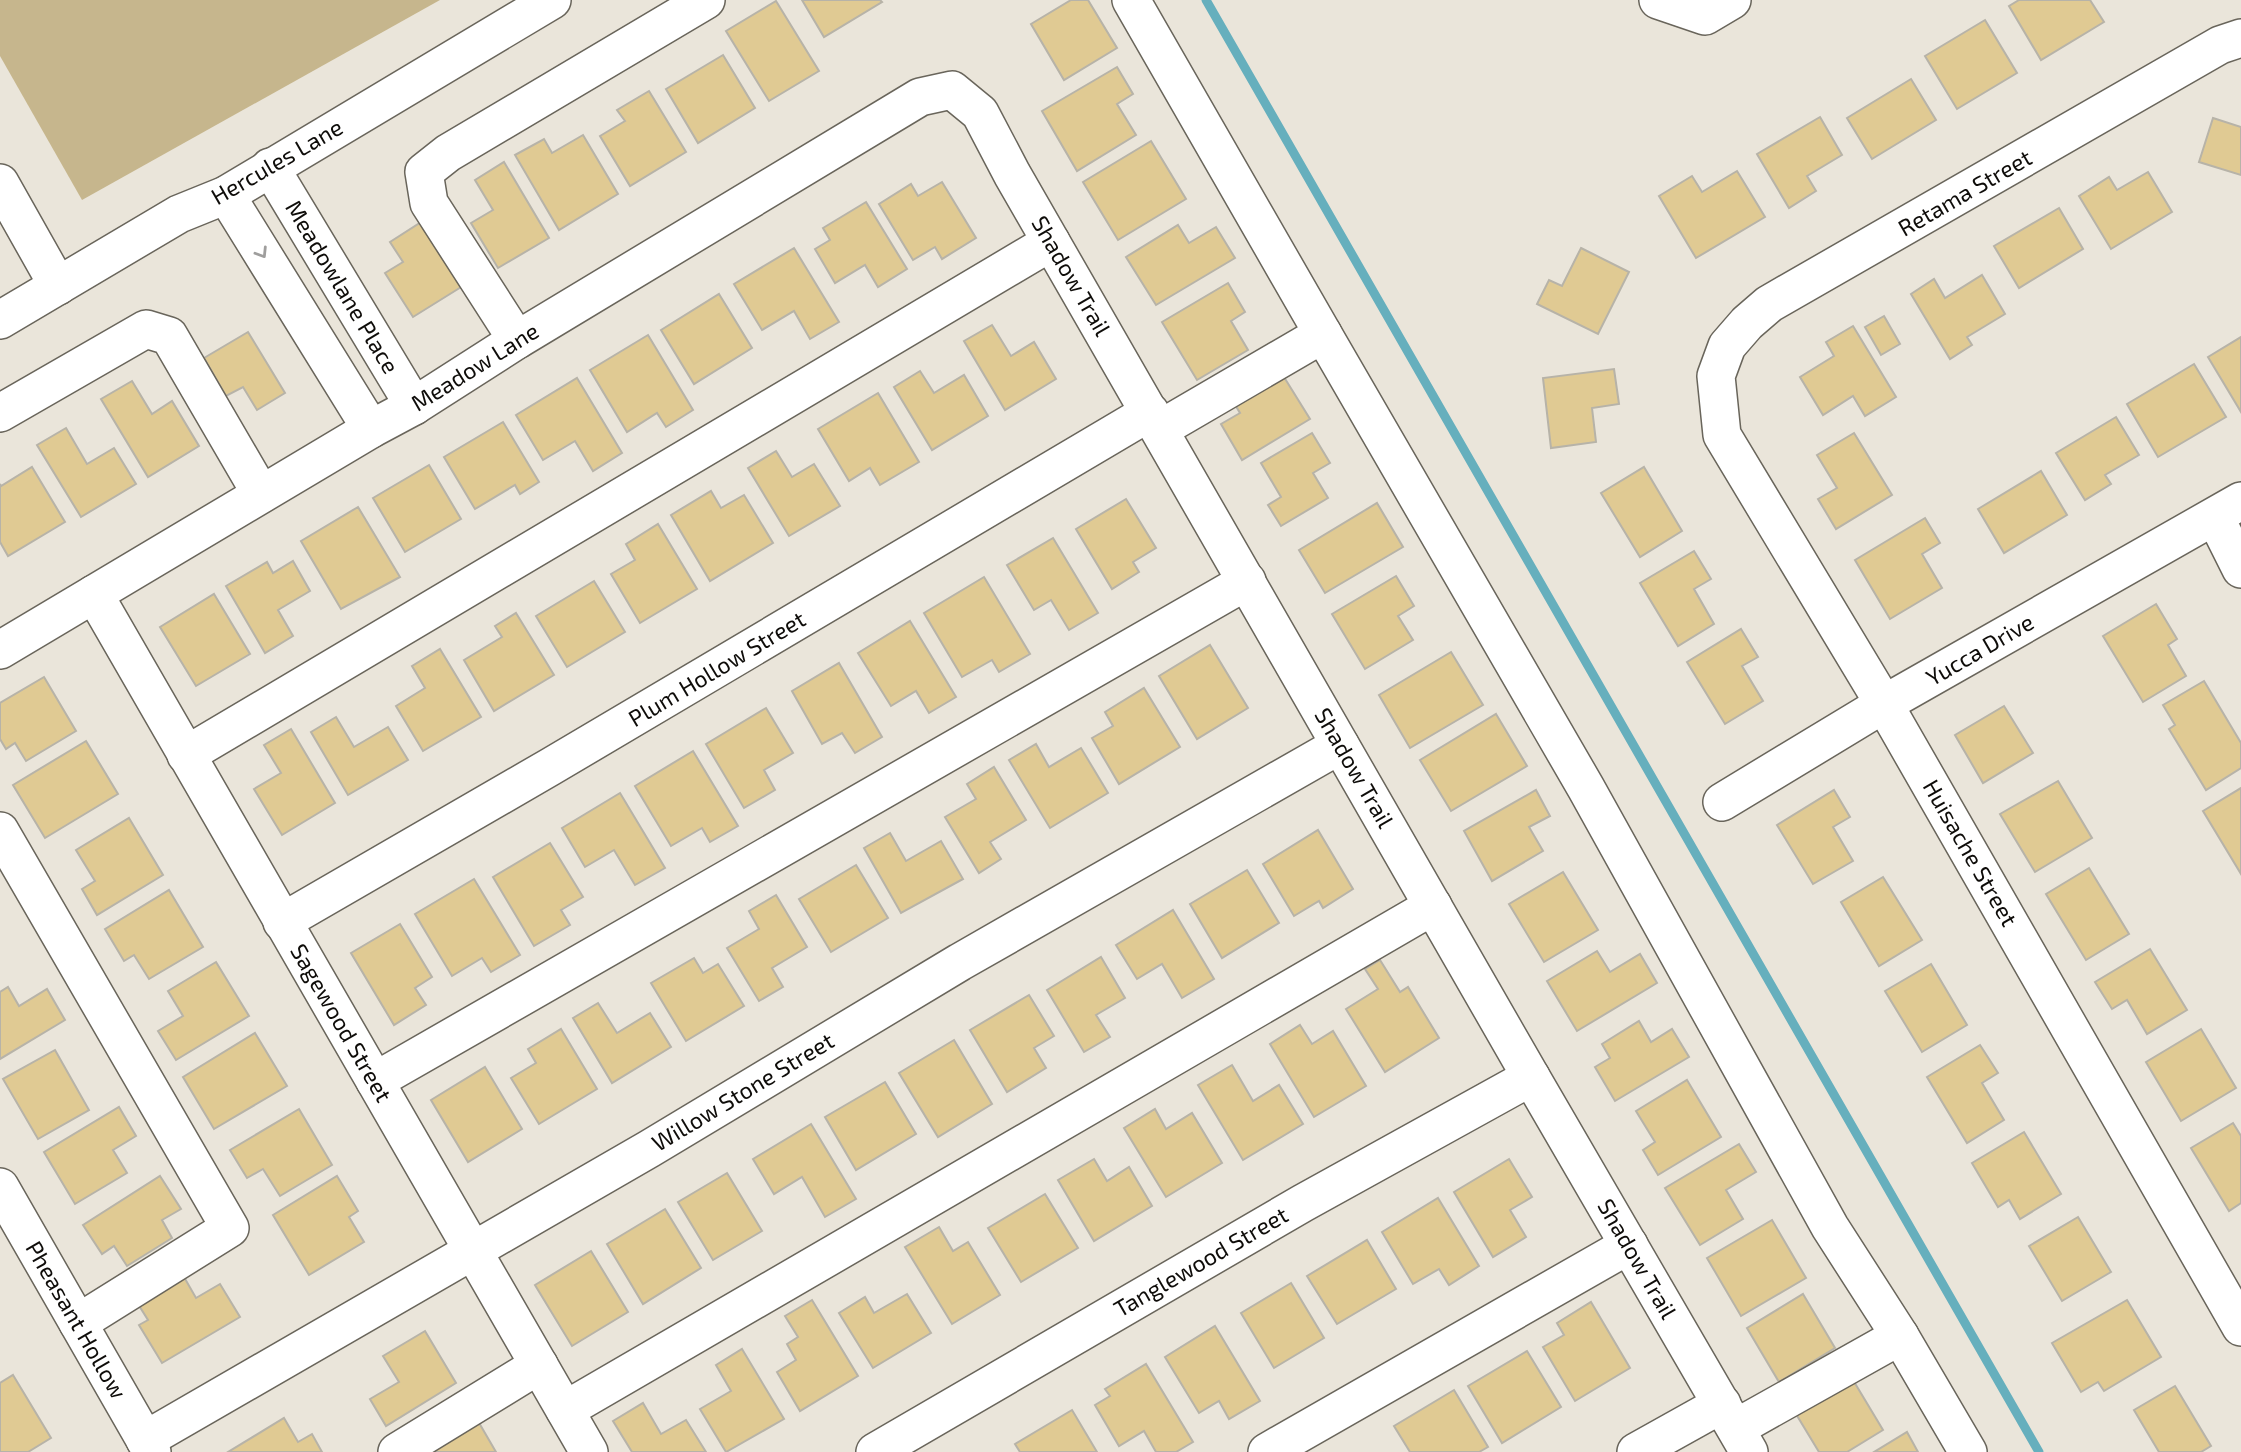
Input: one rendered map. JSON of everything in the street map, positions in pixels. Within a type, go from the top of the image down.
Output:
[{"type":"street","name":"Hercules Lane","points":[[0,320],[179,214],[226,195],[552,0]]},
{"type":"street","points":[[517,340],[429,203],[424,172],[448,153],[706,0]]},
{"type":"street","points":[[1131,0],[1586,788],[1830,1227],[1900,1336],[1968,1452]]},
{"type":"street","points":[[1658,0],[1704,16],[1732,0]]},
{"type":"street","name":"Retama Street","points":[[1716,376],[1727,346],[1746,323],[1769,304],[2220,45],[2241,38]]},
{"type":"street","name":"Meadow Lane","points":[[0,650],[414,406],[517,340],[920,97],[952,90]]},
{"type":"street","name":"Shadow Trail","points":[[952,90],[980,113],[1051,242],[1340,745],[1736,1428]]},
{"type":"street","name":"Meadowlane Place","points":[[270,167],[414,406]]},
{"type":"street","points":[[0,183],[58,286]]},
{"type":"street","points":[[226,195],[371,429]]},
{"type":"street","points":[[186,755],[1051,242]]},
{"type":"street","points":[[0,413],[146,329],[169,336],[261,494]]},
{"type":"street","name":"Plum Hollow Street","points":[[282,922],[1155,420],[1322,334]]},
{"type":"street","name":"Huisache Street","points":[[1716,376],[1722,435],[1884,704],[2241,1327]]},
{"type":"street","points":[[2228,509],[2241,569]]},
{"type":"street","name":"Yucca Drive","points":[[1721,802],[1884,704],[2228,509]]},
{"type":"street","points":[[375,1081],[1247,581]]},
{"type":"street","name":"Sagewood Street","points":[[94,594],[589,1452]]},
{"type":"street","name":"Willow Stone Street","points":[[148,1446],[473,1249],[649,1149],[960,961],[1340,745]]},
{"type":"street","points":[[0,831],[230,1228],[78,1323]]},
{"type":"street","points":[[565,1410],[1433,906]]},
{"type":"street","name":"Tanglewood Street","points":[[875,1452],[1303,1203],[1531,1077]]},
{"type":"street","name":"Pheasant Hollow","points":[[0,1187],[148,1446]]},
{"type":"street","points":[[1267,1452],[1629,1245]]},
{"type":"street","points":[[1636,1452],[1736,1428],[1900,1336]]},
{"type":"street","points":[[397,1452],[540,1364]]},
{"type":"shaded area","points":[[0,0],[440,0],[82,200],[0,56]]},
{"type":"building","points":[[802,0],[880,0],[882,2],[824,37]]},
{"type":"building","points":[[1071,0],[1088,0],[1117,48],[1064,80],[1031,24]]},
{"type":"building","points":[[2019,0],[2090,0],[2104,22],[2041,60],[2009,6]]},
{"type":"building","points":[[776,1],[819,71],[769,101],[726,31]]},
{"type":"building","points":[[1985,20],[2017,73],[1957,109],[1925,56]]},
{"type":"building","points":[[723,55],[755,108],[698,143],[666,89]]},
{"type":"building","points":[[1117,67],[1133,94],[1117,104],[1136,135],[1077,171],[1042,111]]},
{"type":"building","points":[[1911,79],[1936,120],[1872,159],[1847,118]]},
{"type":"building","points":[[649,91],[686,152],[630,186],[600,136],[625,121],[617,110]]},
{"type":"building","points":[[1820,117],[1842,155],[1807,176],[1816,191],[1789,208],[1757,154]]},
{"type":"building","points":[[2213,118],[2241,127],[2241,175],[2199,162]]},
{"type":"building","points":[[583,135],[618,194],[559,230],[515,155],[544,139],[552,153]]},
{"type":"building","points":[[1151,141],[1186,199],[1118,240],[1083,182]]},
{"type":"building","points":[[504,162],[549,238],[498,268],[471,223],[493,210],[475,180]]},
{"type":"building","points":[[1737,171],[1765,217],[1696,258],[1659,196],[1692,176],[1702,192]]},
{"type":"building","points":[[2148,172],[2172,212],[2111,249],[2079,196],[2109,177],[2117,190]]},
{"type":"building","points":[[942,182],[976,238],[942,259],[935,247],[913,260],[879,204],[911,184],[918,196]]},
{"type":"building","points":[[866,202],[907,269],[878,287],[865,265],[835,283],[815,249],[830,240],[823,228]]},
{"type":"building","points":[[2059,208],[2083,249],[2019,288],[1994,246]]},
{"type":"building","points":[[426,219],[466,284],[413,317],[385,273],[403,262],[390,242]]},
{"type":"building","points":[[1178,225],[1189,243],[1216,227],[1235,258],[1156,305],[1126,257]]},
{"type":"building","points":[[794,248],[839,322],[810,339],[794,311],[762,330],[734,284]]},
{"type":"building","points":[[1581,248],[1629,272],[1598,334],[1537,304],[1549,280],[1562,286]]},
{"type":"building","points":[[1982,275],[2005,314],[1967,337],[1972,345],[1950,359],[1911,294],[1934,279],[1945,298]]},
{"type":"building","points":[[1228,283],[1245,312],[1231,321],[1248,350],[1197,380],[1162,322]]},
{"type":"building","points":[[719,294],[752,348],[694,384],[661,330]]},
{"type":"building","points":[[1884,316],[1900,344],[1881,355],[1865,327]]},
{"type":"building","points":[[992,325],[1011,356],[1034,342],[1056,379],[1005,410],[964,341]]},
{"type":"building","points":[[1853,326],[1896,397],[1865,416],[1853,396],[1823,415],[1800,377],[1834,356],[1826,342]]},
{"type":"building","points":[[248,332],[285,393],[257,410],[243,387],[226,396],[204,358]]},
{"type":"building","points":[[648,335],[693,410],[666,427],[657,413],[627,432],[590,370]]},
{"type":"building","points":[[2241,337],[2241,412],[2208,357]]},
{"type":"building","points":[[2194,364],[2226,417],[2158,457],[2127,404]]},
{"type":"building","points":[[1279,369],[1310,419],[1242,460],[1221,424],[1240,413],[1231,398]]},
{"type":"building","points":[[1614,369],[1619,404],[1592,408],[1596,442],[1551,448],[1543,378]]},
{"type":"building","points":[[920,371],[934,393],[964,375],[988,416],[932,450],[894,387]]},
{"type":"building","points":[[577,378],[622,453],[593,471],[575,441],[543,460],[516,415]]},
{"type":"building","points":[[132,381],[152,414],[172,401],[199,446],[148,477],[101,399]]},
{"type":"building","points":[[878,393],[919,462],[880,485],[870,468],[849,481],[818,429]]},
{"type":"building","points":[[2116,417],[2139,455],[2105,475],[2111,484],[2085,500],[2056,453]]},
{"type":"building","points":[[503,422],[539,482],[520,494],[515,485],[475,509],[444,457]]},
{"type":"building","points":[[66,428],[87,464],[114,448],[136,484],[81,517],[37,445]]},
{"type":"building","points":[[1312,433],[1330,463],[1313,473],[1328,498],[1281,526],[1268,505],[1281,497],[1261,463]]},
{"type":"building","points":[[1854,433],[1892,495],[1836,529],[1818,499],[1837,488],[1817,455]]},
{"type":"building","points":[[776,451],[792,477],[814,464],[840,506],[789,536],[748,468]]},
{"type":"building","points":[[429,465],[461,519],[405,552],[373,498]]},
{"type":"building","points":[[32,467],[65,522],[8,556],[0,542],[0,484],[1,486]]},
{"type":"building","points":[[1644,467],[1682,531],[1640,557],[1601,493]]},
{"type":"building","points":[[2041,471],[2067,515],[2004,553],[1978,509]]},
{"type":"building","points":[[711,491],[721,508],[744,495],[773,543],[710,581],[671,515]]},
{"type":"building","points":[[1126,499],[1156,548],[1133,562],[1139,572],[1112,589],[1076,529]]},
{"type":"building","points":[[1377,503],[1403,547],[1325,593],[1299,550]]},
{"type":"building","points":[[358,507],[400,577],[341,609],[301,541]]},
{"type":"building","points":[[1925,518],[1940,543],[1922,554],[1942,588],[1890,619],[1855,560]]},
{"type":"building","points":[[658,524],[697,589],[640,623],[611,574],[635,560],[626,544]]},
{"type":"building","points":[[1053,538],[1098,613],[1069,630],[1051,600],[1034,610],[1007,565]]},
{"type":"building","points":[[1694,551],[1711,579],[1694,589],[1714,624],[1678,646],[1640,583]]},
{"type":"building","points":[[293,561],[310,591],[278,610],[293,636],[265,653],[226,586],[267,562],[273,573]]},
{"type":"building","points":[[1396,576],[1414,606],[1398,616],[1413,640],[1365,669],[1332,614]]},
{"type":"building","points":[[984,577],[1030,654],[999,672],[992,660],[962,677],[924,613]]},
{"type":"building","points":[[594,581],[625,632],[567,667],[536,616]]},
{"type":"building","points":[[214,594],[250,654],[196,686],[160,627]]},
{"type":"building","points":[[2156,604],[2177,639],[2168,645],[2186,676],[2143,702],[2103,636]]},
{"type":"building","points":[[516,613],[554,675],[494,711],[464,660],[502,637],[495,626]]},
{"type":"building","points":[[910,621],[956,697],[929,713],[916,691],[891,706],[858,653]]},
{"type":"building","points":[[1741,629],[1758,657],[1742,666],[1763,701],[1725,724],[1687,662]]},
{"type":"building","points":[[1210,645],[1248,708],[1197,739],[1159,676]]},
{"type":"building","points":[[440,649],[481,717],[423,751],[396,706],[425,688],[412,666]]},
{"type":"building","points":[[1451,652],[1483,705],[1410,748],[1379,695]]},
{"type":"building","points":[[839,663],[882,737],[855,753],[842,733],[822,744],[792,691]]},
{"type":"building","points":[[44,677],[76,731],[26,761],[15,743],[6,749],[0,739],[0,703]]},
{"type":"building","points":[[2204,681],[2241,743],[2241,768],[2206,790],[2169,729],[2175,725],[2163,705]]},
{"type":"building","points":[[1144,688],[1180,747],[1119,784],[1092,738],[1113,726],[1105,712]]},
{"type":"building","points":[[2004,706],[2033,753],[1983,783],[1955,735]]},
{"type":"building","points":[[766,708],[793,753],[764,770],[775,790],[744,808],[706,744]]},
{"type":"building","points":[[1496,714],[1527,766],[1451,811],[1420,760]]},
{"type":"building","points":[[336,717],[354,747],[388,727],[408,760],[348,795],[311,732]]},
{"type":"building","points":[[291,729],[335,803],[282,835],[254,789],[281,773],[264,745]]},
{"type":"building","points":[[86,741],[118,794],[45,838],[13,785]]},
{"type":"building","points":[[1036,744],[1049,767],[1081,748],[1108,793],[1050,828],[1009,760]]},
{"type":"building","points":[[693,751],[738,826],[710,842],[702,828],[671,846],[635,786]]},
{"type":"building","points":[[994,767],[1026,820],[990,842],[1001,859],[979,873],[945,817],[976,799],[967,784]]},
{"type":"building","points":[[2058,781],[2092,838],[2035,872],[2000,814]]},
{"type":"building","points":[[2241,788],[2241,874],[2203,811]]},
{"type":"building","points":[[1536,790],[1550,816],[1529,827],[1543,851],[1492,881],[1464,831]]},
{"type":"building","points":[[1834,790],[1850,817],[1833,827],[1853,861],[1813,884],[1777,825]]},
{"type":"building","points":[[620,793],[665,868],[635,885],[614,850],[585,867],[562,828]]},
{"type":"building","points":[[129,818],[163,875],[97,915],[82,889],[95,881],[76,850]]},
{"type":"building","points":[[1318,830],[1353,889],[1323,908],[1319,901],[1294,916],[1263,864]]},
{"type":"building","points":[[890,833],[906,861],[941,841],[963,879],[901,913],[864,848]]},
{"type":"building","points":[[550,843],[583,897],[561,910],[570,925],[534,946],[493,877]]},
{"type":"building","points":[[856,865],[888,918],[831,952],[799,899]]},
{"type":"building","points":[[2089,868],[2129,934],[2086,960],[2046,894]]},
{"type":"building","points":[[1247,870],[1279,923],[1222,958],[1190,904]]},
{"type":"building","points":[[1563,872],[1598,930],[1544,962],[1509,904]]},
{"type":"building","points":[[1883,877],[1922,940],[1879,966],[1841,902]]},
{"type":"building","points":[[474,879],[520,955],[491,972],[482,958],[452,976],[415,914]]},
{"type":"building","points":[[169,890],[203,947],[149,979],[134,955],[124,961],[105,929]]},
{"type":"building","points":[[776,895],[807,947],[772,968],[783,987],[759,1001],[727,948],[759,929],[749,911]]},
{"type":"building","points":[[1173,910],[1214,979],[1182,998],[1162,964],[1137,979],[1116,945]]},
{"type":"building","points":[[400,924],[432,977],[415,988],[426,1005],[394,1025],[351,953]]},
{"type":"building","points":[[2150,949],[2187,1010],[2147,1034],[2127,1000],[2112,1009],[2095,982]]},
{"type":"building","points":[[1597,951],[1610,972],[1640,954],[1657,983],[1577,1031],[1547,981]]},
{"type":"building","points":[[1101,957],[1125,998],[1096,1015],[1110,1037],[1084,1052],[1047,990]]},
{"type":"building","points":[[694,958],[703,973],[718,964],[744,1006],[686,1041],[651,983]]},
{"type":"building","points":[[1380,960],[1400,992],[1408,987],[1439,1038],[1385,1072],[1346,1009],[1378,989],[1365,969]]},
{"type":"building","points":[[216,962],[249,1016],[176,1060],[158,1031],[183,1016],[168,991]]},
{"type":"building","points":[[1931,964],[1967,1025],[1922,1052],[1885,991]]},
{"type":"building","points":[[8,987],[19,1006],[47,989],[65,1020],[0,1059],[0,992]]},
{"type":"building","points":[[1029,995],[1054,1036],[1034,1048],[1046,1068],[1007,1092],[970,1030]]},
{"type":"building","points":[[598,1003],[617,1033],[650,1013],[671,1047],[612,1083],[573,1018]]},
{"type":"building","points":[[1639,1021],[1651,1042],[1672,1029],[1689,1057],[1615,1101],[1595,1067],[1610,1058],[1602,1044]]},
{"type":"building","points":[[1300,1025],[1312,1044],[1333,1031],[1366,1086],[1314,1117],[1270,1044]]},
{"type":"building","points":[[561,1029],[597,1089],[539,1124],[511,1078],[536,1063],[528,1049]]},
{"type":"building","points":[[2201,1029],[2236,1088],[2181,1121],[2146,1062]]},
{"type":"building","points":[[255,1033],[287,1086],[214,1129],[183,1077]]},
{"type":"building","points":[[954,1040],[992,1104],[938,1137],[899,1073]]},
{"type":"building","points":[[1980,1045],[1998,1073],[1982,1083],[2004,1120],[1967,1143],[1927,1077]]},
{"type":"building","points":[[55,1050],[89,1110],[38,1139],[3,1079]]},
{"type":"building","points":[[1232,1065],[1253,1101],[1279,1085],[1303,1124],[1243,1160],[1198,1085]]},
{"type":"building","points":[[485,1067],[522,1129],[468,1162],[431,1100]]},
{"type":"building","points":[[1687,1080],[1721,1137],[1658,1175],[1643,1150],[1655,1142],[1636,1111]]},
{"type":"building","points":[[885,1082],[916,1134],[856,1170],[825,1117]]},
{"type":"building","points":[[119,1107],[136,1136],[113,1150],[127,1173],[75,1204],[44,1152]]},
{"type":"building","points":[[299,1109],[332,1165],[280,1196],[263,1169],[247,1178],[230,1150]]},
{"type":"building","points":[[1155,1109],[1166,1129],[1192,1113],[1222,1163],[1166,1197],[1124,1128]]},
{"type":"building","points":[[2233,1123],[2241,1136],[2241,1203],[2229,1211],[2191,1148]]},
{"type":"building","points":[[811,1124],[856,1199],[825,1217],[802,1177],[774,1194],[753,1159]]},
{"type":"building","points":[[2024,1132],[2061,1194],[2020,1219],[2009,1200],[1998,1207],[1972,1163]]},
{"type":"building","points":[[1739,1144],[1756,1172],[1726,1190],[1743,1219],[1700,1245],[1665,1188]]},
{"type":"building","points":[[1094,1159],[1107,1181],[1129,1167],[1152,1206],[1094,1241],[1058,1180]]},
{"type":"building","points":[[1509,1159],[1532,1197],[1510,1210],[1526,1237],[1493,1257],[1454,1192]]},
{"type":"building","points":[[727,1173],[762,1231],[713,1260],[678,1202]]},
{"type":"building","points":[[160,1176],[181,1209],[162,1220],[172,1238],[127,1266],[114,1246],[102,1254],[83,1225]]},
{"type":"building","points":[[337,1176],[358,1211],[349,1217],[364,1242],[309,1275],[273,1215]]},
{"type":"building","points":[[1045,1194],[1078,1248],[1021,1282],[988,1228]]},
{"type":"building","points":[[1438,1198],[1479,1266],[1449,1285],[1439,1269],[1413,1284],[1382,1232]]},
{"type":"building","points":[[665,1209],[701,1268],[643,1304],[607,1244]]},
{"type":"building","points":[[2078,1217],[2111,1272],[2062,1301],[2029,1246]]},
{"type":"building","points":[[1772,1220],[1806,1278],[1741,1316],[1707,1258]]},
{"type":"building","points":[[939,1227],[953,1251],[968,1242],[1000,1295],[952,1324],[905,1247]]},
{"type":"building","points":[[1367,1240],[1396,1289],[1337,1324],[1307,1276]]},
{"type":"building","points":[[591,1251],[628,1312],[572,1346],[535,1285]]},
{"type":"building","points":[[184,1277],[196,1298],[220,1284],[240,1317],[162,1363],[139,1325],[148,1320],[138,1304]]},
{"type":"building","points":[[1291,1283],[1324,1338],[1274,1368],[1241,1313]]},
{"type":"building","points":[[907,1294],[931,1333],[873,1368],[839,1313],[865,1297],[874,1313]]},
{"type":"building","points":[[1803,1294],[1835,1348],[1779,1382],[1747,1328]]},
{"type":"building","points":[[812,1300],[858,1376],[800,1411],[777,1372],[796,1360],[787,1344],[798,1337],[785,1316]]},
{"type":"building","points":[[2127,1300],[2161,1357],[2104,1391],[2098,1382],[2081,1392],[2052,1343]]},
{"type":"building","points":[[1591,1302],[1630,1368],[1575,1401],[1543,1347],[1564,1335],[1557,1323]]},
{"type":"building","points":[[1215,1326],[1260,1401],[1229,1419],[1219,1401],[1199,1413],[1165,1357]]},
{"type":"building","points":[[425,1331],[456,1383],[386,1426],[370,1399],[399,1382],[383,1356]]},
{"type":"building","points":[[742,1349],[784,1419],[726,1452],[700,1409],[731,1391],[716,1365]]},
{"type":"building","points":[[1527,1351],[1561,1407],[1502,1443],[1468,1386]]},
{"type":"building","points":[[1146,1364],[1193,1442],[1176,1452],[1156,1452],[1144,1431],[1119,1446],[1095,1405],[1110,1396],[1105,1389]]},
{"type":"building","points":[[13,1375],[51,1438],[28,1452],[0,1452],[0,1383]]},
{"type":"building","points":[[1850,1375],[1883,1430],[1847,1452],[1819,1452],[1793,1409]]},
{"type":"building","points":[[2175,1386],[2211,1446],[2201,1452],[2159,1452],[2134,1410]]},
{"type":"building","points":[[1454,1390],[1488,1447],[1479,1452],[1410,1452],[1394,1426]]},
{"type":"building","points":[[643,1403],[661,1434],[686,1420],[706,1452],[632,1452],[613,1421]]},
{"type":"building","points":[[471,1409],[496,1452],[412,1452]]},
{"type":"building","points":[[1072,1410],[1097,1452],[1020,1452],[1015,1444]]},
{"type":"building","points":[[284,1418],[298,1442],[312,1434],[322,1452],[228,1452]]},
{"type":"building","points":[[1907,1432],[1918,1452],[1874,1452]]},
{"type":"waterway","points":[[1206,0],[2039,1452]]}]
